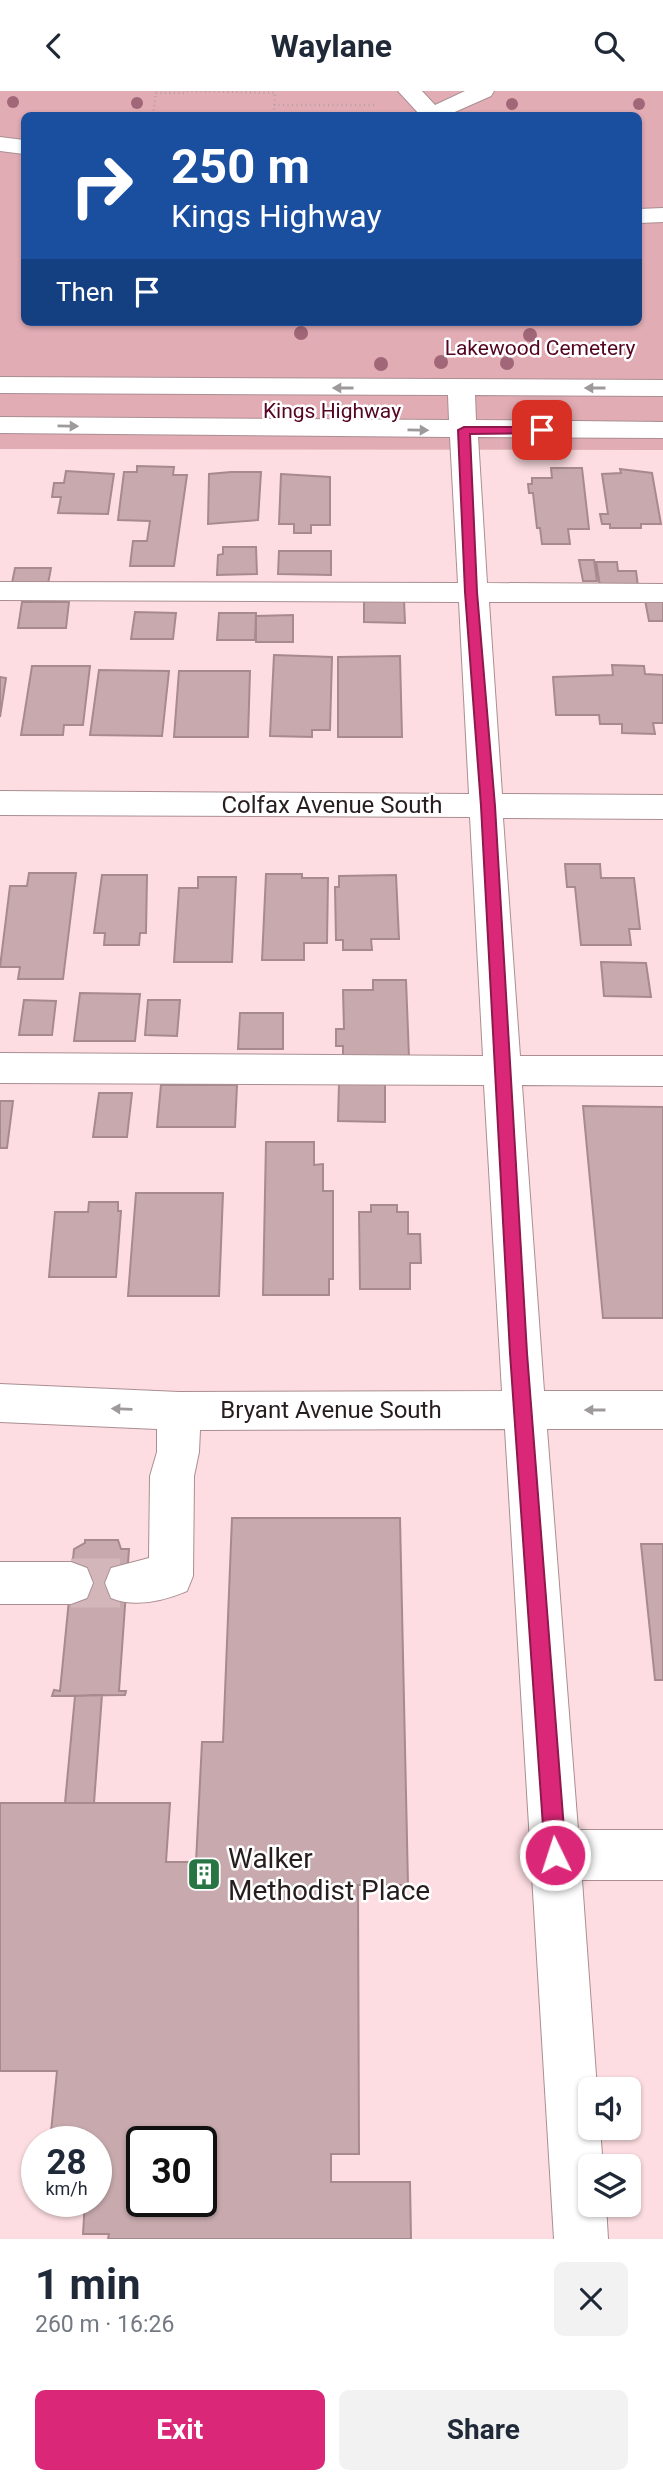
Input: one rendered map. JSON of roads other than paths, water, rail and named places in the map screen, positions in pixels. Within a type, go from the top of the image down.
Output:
[{"type":"street","points":[[424,106],[483,91]]},
{"type":"street","points":[[0,144],[21,147]]},
{"type":"street","points":[[642,216],[663,215]]},
{"type":"street","points":[[0,385],[663,388]]},
{"type":"street","points":[[461,389],[471,592],[488,806],[523,1410],[581,2239]]},
{"type":"street","points":[[0,425],[663,430]]},
{"type":"street","points":[[0,591],[663,593]]},
{"type":"street","name":"Colfax Avenue South","points":[[0,803],[663,807]]},
{"type":"street","points":[[0,1068],[663,1071]]},
{"type":"street","name":"Bryant Avenue South","points":[[0,1403],[179,1411],[663,1410]]},
{"type":"street","points":[[127,1583],[171,1576],[172,1476],[178,1452],[179,1411]]},
{"type":"street","points":[[0,1583],[71,1583]]},
{"type":"street","points":[[555,1855],[663,1855]]},
{"type":"tunnel","points":[[71,1583],[127,1583]]},
{"type":"place","name":"Walker Methodist Place","points":[[204,1874]]},
{"type":"park label","name":"Lakewood Cemetery","points":[[540,348]]},
{"type":"park label","name":"Kings Highway","points":[[332,411]]}]
